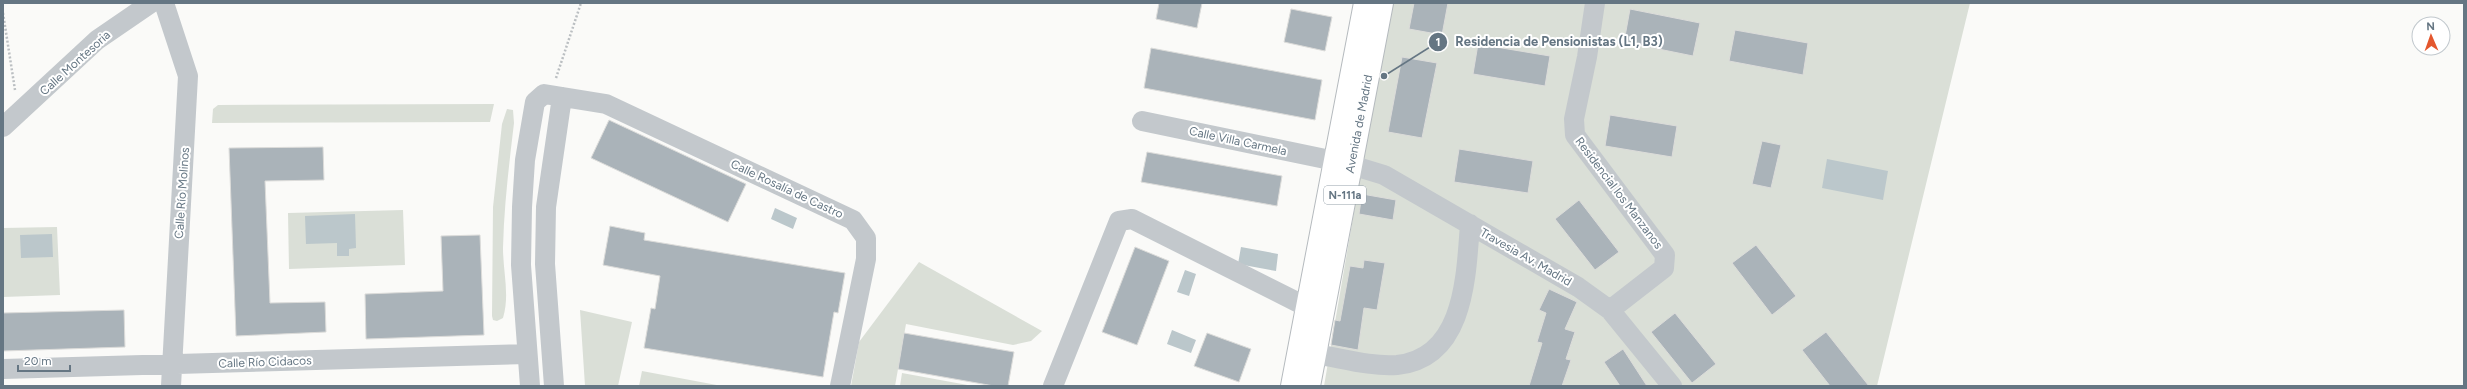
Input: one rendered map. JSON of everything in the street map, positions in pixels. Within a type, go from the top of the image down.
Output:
[{"type":"main road","name":"Avenida de Madrid","points":[[1309,386],[1343,163],[1365,3]]},
{"type":"main road","name":"Avenida de Madrid","points":[[1292,386],[1307,307],[1382,3]]},
{"type":"street","name":"Calle Montesoria","points":[[3,127],[18,115],[97,40],[151,3]]},
{"type":"street","name":"Calle Río Molinos","points":[[164,3],[188,76],[171,386]]},
{"type":"street","name":"Residencial los Manzanos","points":[[1595,3],[1587,57],[1574,119],[1575,135],[1665,255],[1664,268],[1610,310]]},
{"type":"street","points":[[530,386],[521,265],[525,160],[535,102],[544,94],[556,96],[546,207],[546,294],[554,386]]},
{"type":"street","name":"Calle Rosalía de Castro","points":[[556,96],[606,104],[854,220],[866,238],[866,259],[840,386]]},
{"type":"street","name":"Calle Villa Carmela","points":[[1142,120],[1343,163]]},
{"type":"street","name":"Travesia Av. Madrid","points":[[1343,163],[1384,175],[1578,287],[1610,310],[1672,386]]},
{"type":"street","points":[[1053,386],[1119,221],[1132,219],[1307,307]]},
{"type":"street","points":[[1315,354],[1396,365],[1423,358],[1438,347],[1448,336],[1456,317],[1467,261],[1470,224]]},
{"type":"street","name":"Calle Río Cidacos","points":[[3,369],[527,354]]},
{"type":"path","points":[[556,96],[581,3]]},
{"type":"path","points":[[3,13],[18,115]]},
{"type":"shaded area","points":[[1390,3],[1970,3],[1877,386],[1324,386]]},
{"type":"shaded area","points":[[494,104],[490,122],[212,123],[213,109],[218,105]]},
{"type":"shaded area","points":[[507,109],[513,110],[514,123],[507,186],[503,248],[506,301],[503,318],[497,321],[493,320],[492,316],[493,207],[502,124]]},
{"type":"shaded area","points":[[1827,159],[1888,171],[1883,200],[1822,188]]},
{"type":"shaded area","points":[[775,208],[797,218],[793,229],[771,219]]},
{"type":"shaded area","points":[[403,210],[405,265],[289,269],[288,213]]},
{"type":"shaded area","points":[[355,214],[356,248],[349,249],[349,256],[337,256],[337,243],[306,244],[305,216]]},
{"type":"shaded area","points":[[57,227],[60,295],[3,297],[3,228]]},
{"type":"shaded area","points":[[52,234],[53,257],[21,258],[20,235]]},
{"type":"shaded area","points":[[1241,247],[1278,254],[1276,271],[1238,264]]},
{"type":"shaded area","points":[[919,262],[1042,331],[1031,341],[1013,345],[906,324],[895,386],[851,386],[859,342]]},
{"type":"shaded area","points":[[1185,270],[1196,274],[1189,296],[1177,292]]},
{"type":"shaded area","points":[[580,310],[632,322],[618,386],[585,386]]},
{"type":"shaded area","points":[[1172,330],[1196,340],[1191,353],[1167,344]]},
{"type":"shaded area","points":[[642,371],[722,386],[639,386]]},
{"type":"shaded area","points":[[902,373],[973,386],[900,386]]},
{"type":"building","points":[[1159,3],[1202,3],[1197,28],[1156,19]]},
{"type":"building","points":[[1414,3],[1448,3],[1442,35],[1409,29]]},
{"type":"building","points":[[1291,9],[1332,17],[1325,51],[1284,42]]},
{"type":"building","points":[[1630,9],[1700,23],[1693,56],[1624,42]]},
{"type":"building","points":[[1735,30],[1808,43],[1803,75],[1729,61]]},
{"type":"building","points":[[1478,44],[1550,56],[1545,86],[1473,74]]},
{"type":"building","points":[[1151,48],[1322,80],[1315,120],[1144,88]]},
{"type":"building","points":[[1402,57],[1437,63],[1422,138],[1388,132]]},
{"type":"building","points":[[1610,115],[1677,126],[1672,157],[1605,146]]},
{"type":"building","points":[[609,120],[746,184],[728,222],[591,158]]},
{"type":"building","points":[[1762,141],[1781,145],[1771,188],[1752,184]]},
{"type":"building","points":[[323,147],[324,180],[265,181],[270,303],[325,302],[326,332],[236,336],[229,148]]},
{"type":"building","points":[[1459,149],[1533,161],[1528,193],[1454,182]]},
{"type":"building","points":[[1147,152],[1282,176],[1277,206],[1141,182]]},
{"type":"building","points":[[1362,194],[1396,200],[1393,220],[1359,214]]},
{"type":"building","points":[[1579,200],[1619,252],[1595,270],[1555,219]]},
{"type":"building","points":[[610,226],[645,233],[644,240],[845,273],[838,313],[834,312],[823,377],[644,348],[651,308],[655,309],[660,276],[603,265]]},
{"type":"building","points":[[480,235],[484,335],[366,339],[365,294],[443,291],[441,236]]},
{"type":"building","points":[[1756,245],[1796,296],[1772,315],[1732,263]]},
{"type":"building","points":[[1135,247],[1169,261],[1137,345],[1102,332]]},
{"type":"building","points":[[1364,260],[1385,263],[1377,310],[1364,308],[1358,350],[1331,345],[1335,320],[1340,321],[1350,266],[1363,268]]},
{"type":"building","points":[[1549,289],[1577,302],[1565,329],[1575,332],[1566,359],[1571,360],[1562,386],[1529,386],[1542,343],[1537,342],[1546,313],[1539,310]]},
{"type":"building","points":[[124,310],[125,347],[3,351],[3,313]]},
{"type":"building","points":[[1675,313],[1716,364],[1692,383],[1651,332]]},
{"type":"building","points":[[1826,332],[1869,386],[1830,386],[1802,350]]},
{"type":"building","points":[[904,333],[1014,352],[1008,386],[994,386],[898,369]]},
{"type":"building","points":[[1207,333],[1251,349],[1239,382],[1194,366]]},
{"type":"building","points":[[1623,349],[1647,386],[1620,386],[1604,362]]},
{"type":"place","name":"Residencia de Pensionistas (L1, B3)","points":[[1384,76]]}]
